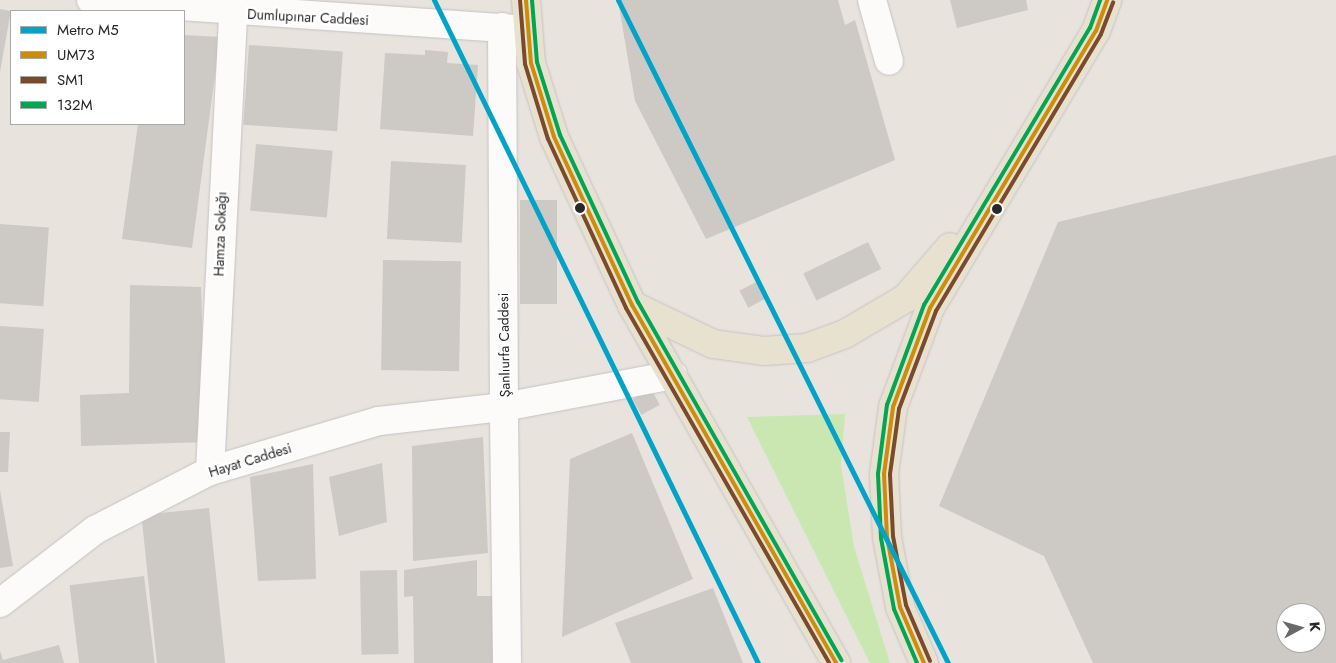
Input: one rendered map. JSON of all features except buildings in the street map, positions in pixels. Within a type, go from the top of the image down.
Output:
[{"type":"main road","points":[[526,0],[514,29],[554,137],[632,305],[836,663]]},
{"type":"main road","points":[[924,663],[900,607],[888,537],[884,474],[893,407],[930,308],[990,201],[1096,31],[1107,0]]},
{"type":"main road","points":[[632,305],[713,344],[764,351],[807,348],[844,334],[906,298],[990,201]]},
{"type":"street","name":"Dumlupınar Caddesi","points":[[91,0],[228,6],[514,29]]},
{"type":"street","points":[[872,0],[889,61]]},
{"type":"street","name":"Hamza Sokağı","points":[[210,471],[228,6]]},
{"type":"street","name":"Şanlıurfa Caddesi","points":[[507,663],[504,407],[514,29]]},
{"type":"street","name":"Hayat Caddesi","points":[[0,603],[95,530],[210,471],[379,421],[504,407],[673,375]]},
{"type":"green space","points":[[845,414],[841,465],[854,547],[890,663],[870,663],[747,417]]},
{"type":"metro line","name":"M5","points":[[434,0],[758,663]]},
{"type":"metro line","name":"M5","points":[[618,0],[948,663]]},
{"type":"transit line","name":"SM1","points":[[520,0],[525,64],[548,139],[626,308],[829,663]]},
{"type":"transit line","name":"UM73","points":[[526,0],[531,63],[554,137],[632,305],[836,663]]},
{"type":"transit line","name":"132M","points":[[532,0],[537,62],[560,135],[638,302],[841,660]]},
{"type":"transit line","name":"132M","points":[[917,663],[894,609],[881,538],[878,474],[887,405],[924,305],[1090,28],[1100,0]]},
{"type":"transit line","name":"UM73","points":[[924,663],[900,607],[887,537],[884,474],[893,407],[930,308],[1096,31],[1107,0]]},
{"type":"transit line","name":"SM1","points":[[930,661],[906,605],[893,536],[890,474],[899,409],[936,311],[1101,34],[1113,2]]}]
